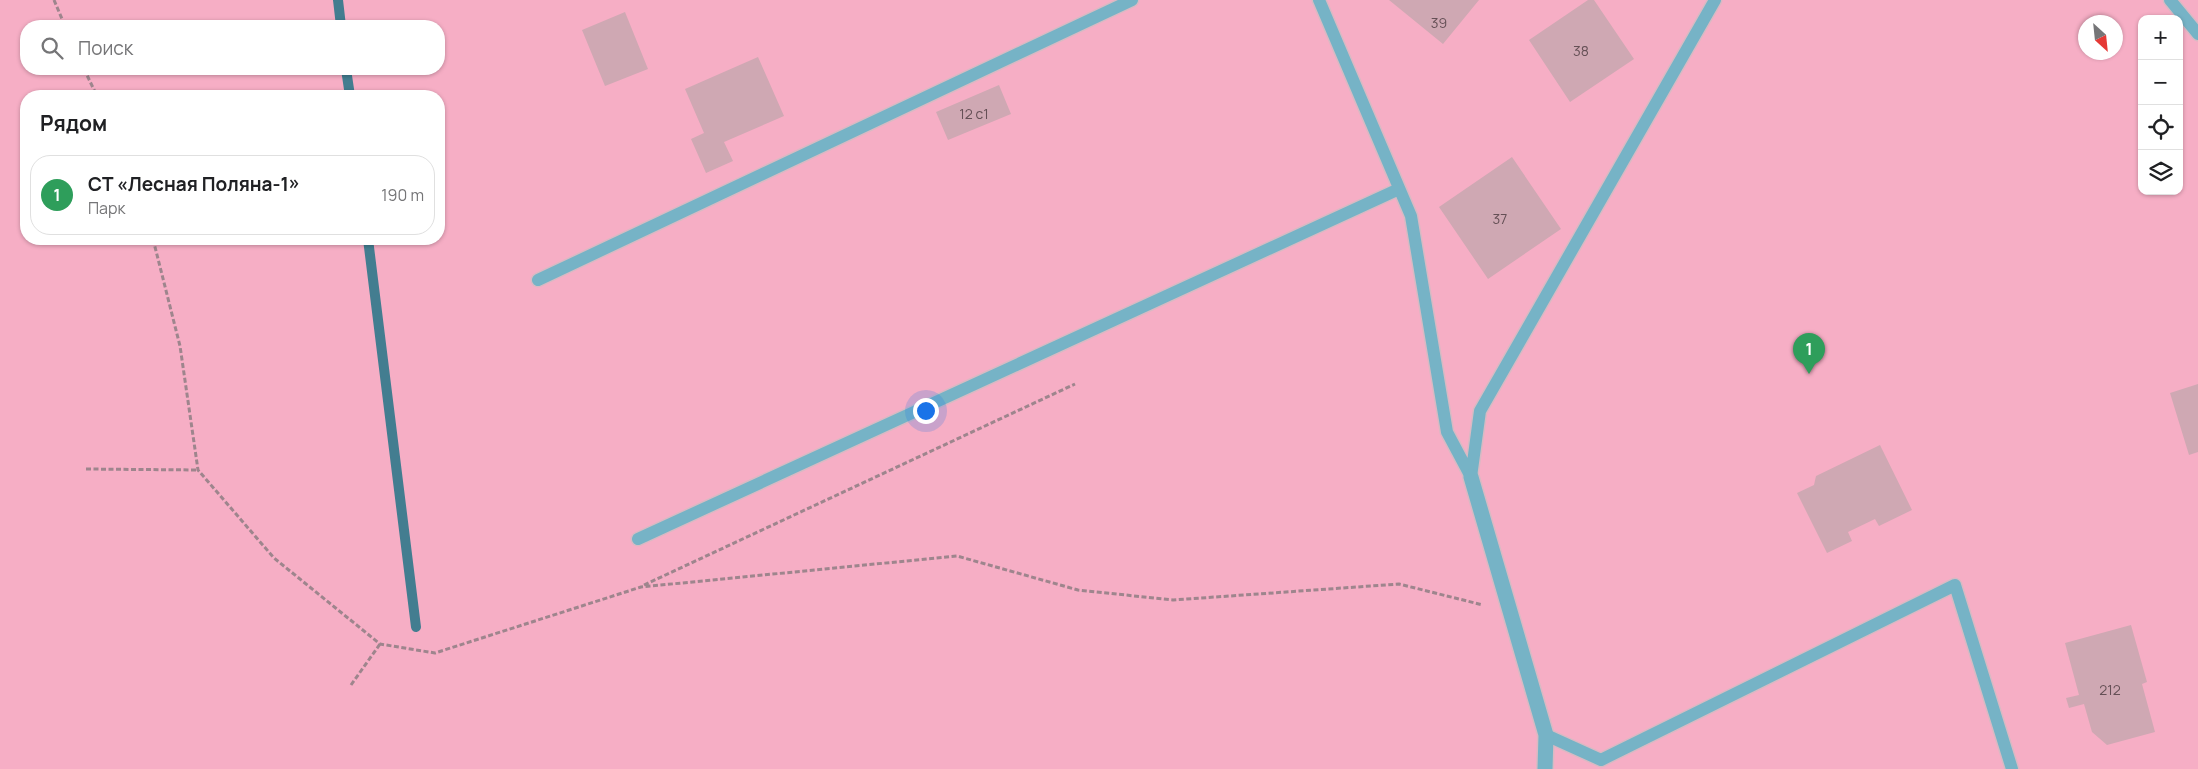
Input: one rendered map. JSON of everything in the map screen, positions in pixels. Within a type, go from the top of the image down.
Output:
[{"type":"street","points":[[1472,477],[1546,735],[1545,769]]},
{"type":"lane","points":[[538,280],[1132,0]]},
{"type":"lane","points":[[1319,0],[1411,216],[1447,432],[1472,477]]},
{"type":"lane","points":[[1472,477],[1480,411],[1715,0]]},
{"type":"lane","points":[[2170,0],[2198,34]]},
{"type":"lane","points":[[638,539],[1399,189]]},
{"type":"lane","points":[[1546,735],[1601,760],[1955,584],[2012,769]]},
{"type":"path","points":[[54,0],[62,20]]},
{"type":"path","points":[[87,75],[94,90]]},
{"type":"path","points":[[155,245],[180,346],[198,470],[274,558],[380,644],[435,653],[642,587],[1075,384]]},
{"type":"path","points":[[86,469],[198,470]]},
{"type":"path","points":[[642,587],[957,556],[1078,590],[1173,600],[1399,584],[1510,612]]},
{"type":"path","points":[[351,685],[380,644]]},
{"type":"shaded area","points":[[0,0],[2198,0],[2198,769],[0,769]]},
{"type":"building","points":[[1389,0],[1479,0],[1443,44]]},
{"type":"building","points":[[1588,0],[1594,0],[1634,59],[1570,102],[1529,40]]},
{"type":"building","points":[[625,12],[648,69],[605,86],[582,30]]},
{"type":"building","points":[[758,57],[784,116],[724,142],[733,161],[706,173],[691,139],[704,133],[685,89]]},
{"type":"building","points":[[999,85],[1011,114],[948,140],[936,112]]},
{"type":"building","points":[[1512,157],[1561,229],[1488,279],[1439,207]]},
{"type":"building","points":[[2198,384],[2198,452],[2189,455],[2170,393]]},
{"type":"building","points":[[1880,445],[1912,510],[1879,526],[1875,519],[1848,532],[1852,541],[1827,553],[1797,493],[1814,485],[1816,476]]},
{"type":"building","points":[[2131,625],[2147,682],[2142,684],[2155,732],[2107,745],[2092,732],[2084,704],[2069,708],[2066,698],[2079,695],[2065,643]]},
{"type":"waterway","points":[[338,0],[340,20]]},
{"type":"waterway","points":[[347,75],[349,90]]},
{"type":"waterway","points":[[369,245],[416,627]]},
{"type":"place","name":"СТ «Лесная Поляна-1»","points":[[1809,374]]}]
